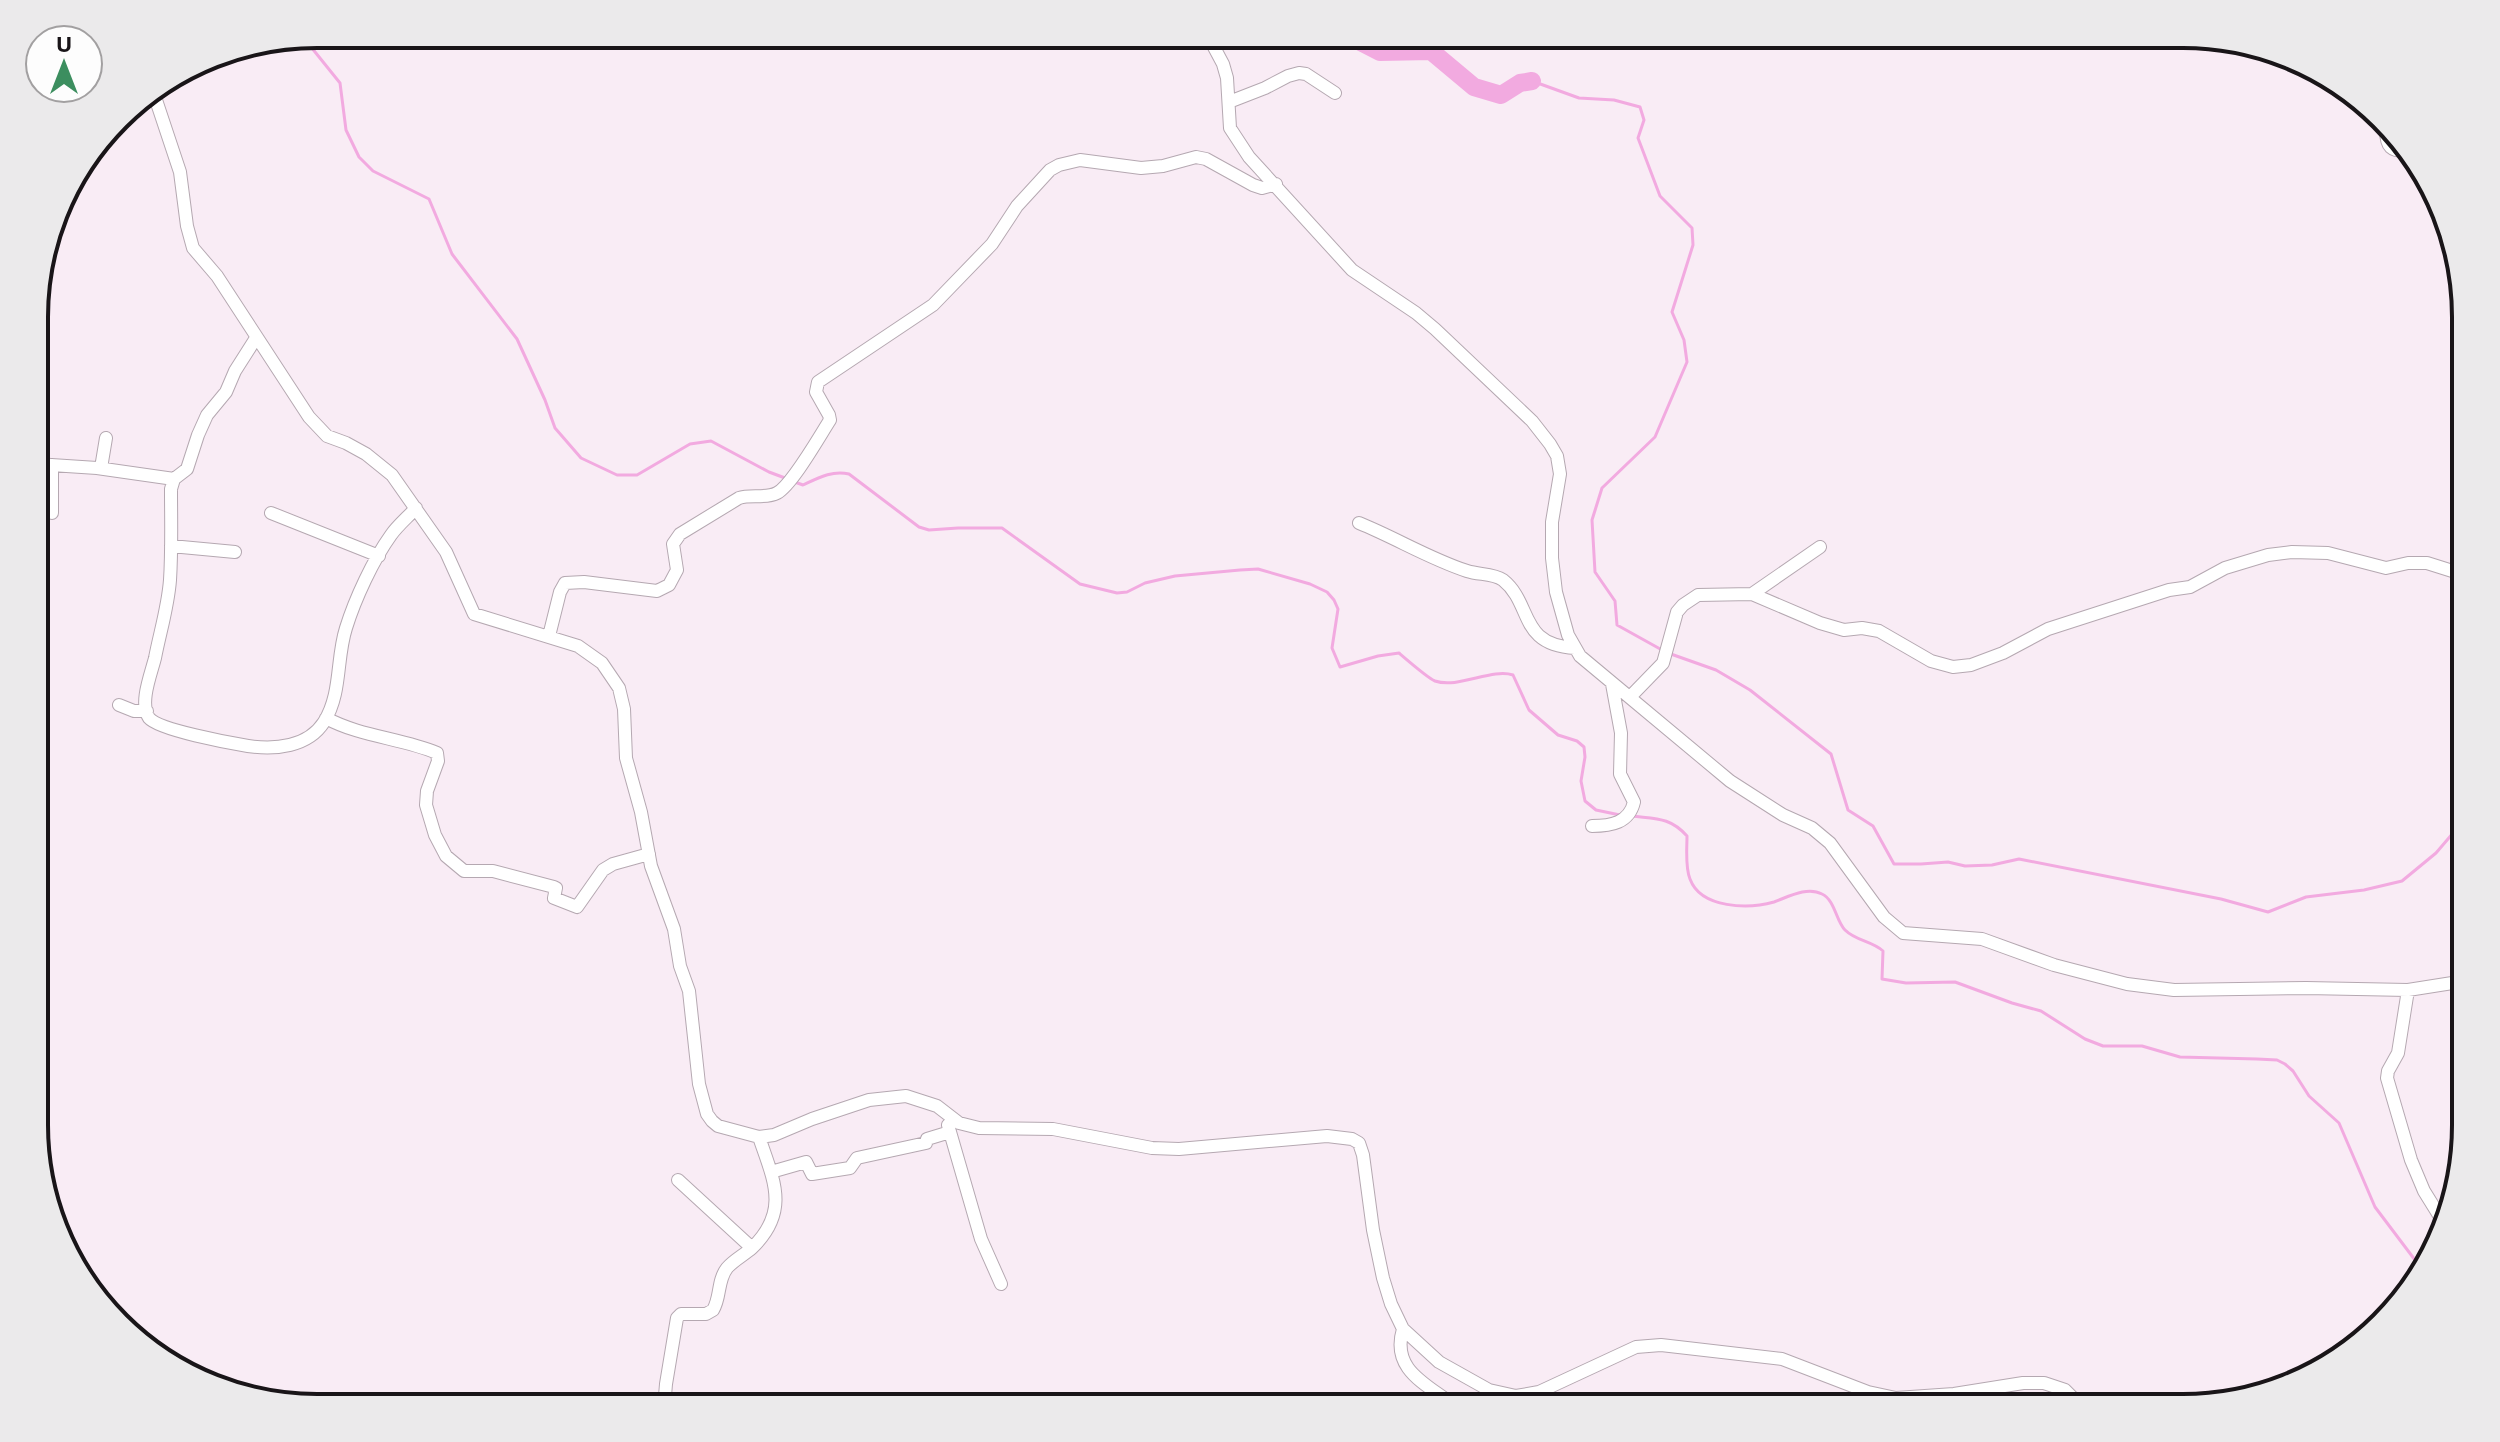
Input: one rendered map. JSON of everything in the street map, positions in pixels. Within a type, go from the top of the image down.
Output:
[{"type":"street","points":[[1214,48],[1225,70],[1228,121],[1232,134],[1266,177],[1276,184],[1352,270],[1435,329],[1532,421],[1550,444],[1557,456],[1560,474],[1552,513],[1556,592],[1575,648],[1612,684],[1730,781],[1783,815],[1812,828],[1830,843],[1884,917],[1903,933],[1982,939],[2054,965],[2127,984],[2174,990],[2408,990],[2451,983]]},
{"type":"street","points":[[1229,102],[1299,73],[1306,74],[1335,93]]},
{"type":"street","points":[[157,102],[176,157],[193,248],[217,276],[319,429],[376,461],[392,475],[446,552],[474,614],[578,646],[595,656],[619,688],[624,709],[624,748],[649,854],[674,929],[680,966],[689,991],[695,1064],[707,1114],[712,1121],[718,1126],[759,1137],[774,1135],[812,1119],[883,1097],[912,1097],[937,1106],[959,1123],[979,1128],[1053,1129],[1165,1149],[1327,1136],[1356,1140],[1363,1155],[1383,1278],[1403,1329],[1439,1362],[1489,1390],[1504,1393]]},
{"type":"street","points":[[549,636],[565,583],[624,586],[642,591],[664,588],[673,581],[677,570],[673,548],[677,536],[739,498],[774,495],[783,487],[830,420],[816,392],[818,382],[933,305],[992,244],[1017,206],[1050,170],[1069,161],[1080,160],[1141,168],[1200,157],[1253,185],[1262,188],[1276,184]]},
{"type":"street","points":[[256,338],[226,392],[207,415],[187,469],[174,479],[171,489],[170,581],[147,691],[147,711],[152,720],[176,730],[223,742],[268,749],[284,747],[317,733],[338,688],[345,629],[379,556],[392,534],[416,508]]},
{"type":"street","points":[[101,468],[106,438]]},
{"type":"street","points":[[48,465],[101,468],[174,479]]},
{"type":"street","points":[[52,465],[52,513]]},
{"type":"street","points":[[271,513],[379,556]]},
{"type":"street","points":[[1359,523],[1469,572],[1498,577],[1509,586],[1528,623],[1544,639],[1553,645],[1575,648]]},
{"type":"street","points":[[171,546],[235,552]]},
{"type":"street","points":[[1752,594],[1820,547]]},
{"type":"street","points":[[1630,697],[1663,663],[1677,612],[1690,599],[1706,594],[1752,594],[1844,630],[1862,628],[1879,631],[1931,661],[1953,667],[1971,665],[2003,653],[2048,629],[2169,590],[2190,587],[2225,568],[2268,555],[2328,553],[2375,567],[2427,563],[2451,571]]},
{"type":"street","points":[[1592,826],[1609,826],[1622,820],[1631,812],[1634,802],[1620,774],[1621,733],[1612,684]]},
{"type":"street","points":[[119,705],[134,711],[147,711]]},
{"type":"street","points":[[326,718],[361,733],[437,753],[438,761],[427,791],[426,807],[441,849],[450,861],[464,871],[493,871],[554,887],[554,898],[577,907],[603,870],[649,854]]},
{"type":"street","points":[[2408,990],[2398,1053],[2387,1078],[2411,1160],[2437,1213]]},
{"type":"street","points":[[946,1114],[981,1239],[1001,1284]]},
{"type":"street","points":[[771,1172],[806,1162],[812,1174],[850,1168],[857,1158],[926,1143],[927,1139],[950,1132]]},
{"type":"street","points":[[665,1394],[677,1318],[681,1314],[704,1314],[713,1310],[725,1272],[752,1248],[774,1216],[777,1201],[759,1137]]},
{"type":"street","points":[[678,1180],[752,1248]]},
{"type":"street","points":[[1403,1329],[1400,1351],[1405,1364],[1416,1378],[1437,1393]]},
{"type":"street","points":[[1528,1393],[1552,1388],[1636,1347],[1661,1345],[1782,1359],[1873,1393]]},
{"type":"street","points":[[1959,1393],[2023,1383],[2044,1383],[2068,1393]]},
{"type":"waterway","points":[[312,48],[340,83],[346,130],[359,157],[373,171],[429,199],[452,254],[517,339],[555,428],[581,458],[617,475],[637,475],[690,444],[711,441],[785,478]]},
{"type":"waterway","points":[[1372,48],[1380,52],[1431,51],[1474,87],[1501,95],[1520,83],[1532,81]]},
{"type":"waterway","points":[[1532,81],[1579,98],[1614,100],[1640,107],[1644,120],[1638,138],[1660,196],[1692,228],[1693,245],[1672,312],[1684,340],[1687,362],[1655,437],[1602,488],[1592,520],[1595,572],[1615,601],[1617,625],[1662,650]]},
{"type":"waterway","points":[[792,481],[803,485],[831,474],[849,474],[919,527],[929,530],[1002,528],[1080,584],[1117,593],[1175,576],[1258,569],[1310,584],[1327,592],[1338,609],[1332,648],[1340,667],[1399,653],[1435,681],[1444,683],[1495,674],[1513,675],[1529,710],[1558,735],[1577,741],[1584,747],[1581,781],[1585,801],[1596,810],[1620,815]]},
{"type":"waterway","points":[[1668,653],[1716,670],[1750,690],[1831,754],[1848,810],[1873,826],[1894,864],[1948,862],[1965,866],[1992,865],[2019,859],[2221,899],[2268,912],[2306,897],[2364,890],[2402,881],[2436,853],[2451,835]]},
{"type":"waterway","points":[[1632,816],[1668,822],[1687,836],[1690,879],[1696,889],[1715,901],[1752,906],[1804,892],[1822,894],[1830,901],[1845,930],[1883,951],[1882,979],[1906,983],[1955,982],[2041,1011],[2085,1039],[2103,1046],[2142,1046],[2180,1057],[2277,1060],[2285,1064],[2309,1096],[2339,1123],[2375,1207],[2415,1260]]}]
